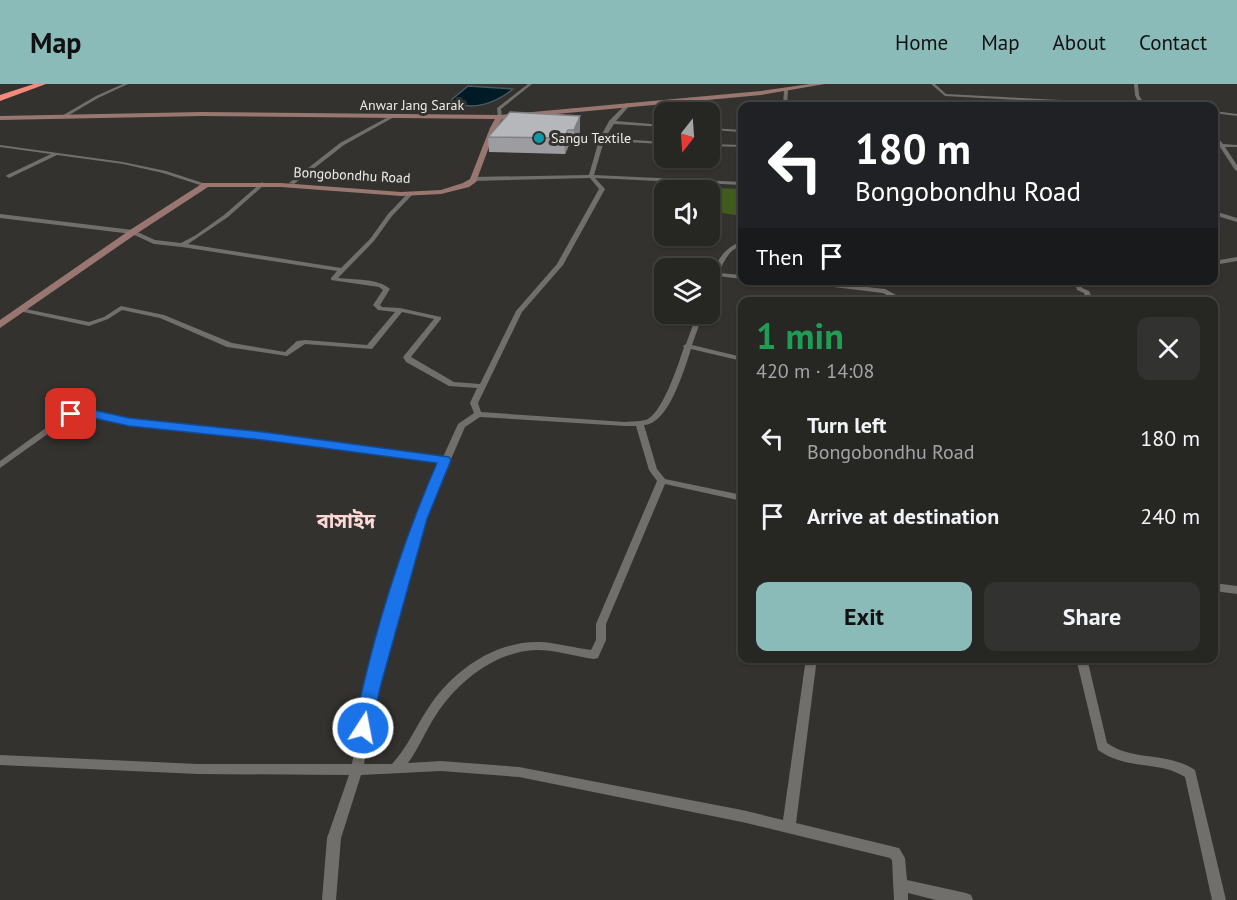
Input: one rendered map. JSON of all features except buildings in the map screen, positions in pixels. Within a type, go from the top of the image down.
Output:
[{"type":"highway","points":[[0,98],[42,84]]},
{"type":"main road","name":"Anwar Jang Sarak","points":[[0,118],[202,114],[500,117],[786,90],[822,84]]},
{"type":"main road","points":[[473,179],[493,128],[500,117]]},
{"type":"main road","name":"Bongobondhu Road","points":[[206,185],[262,184],[411,193],[441,192],[466,185],[473,179]]},
{"type":"main road","points":[[2,322],[206,185]]},
{"type":"street","points":[[62,117],[126,84]]},
{"type":"street","points":[[500,117],[499,109],[530,84]]},
{"type":"street","points":[[933,84],[945,95],[1050,102]]},
{"type":"street","points":[[1136,84],[1137,95],[1141,102]]},
{"type":"street","points":[[785,102],[786,90]]},
{"type":"street","points":[[478,414],[474,404],[481,386],[519,310],[560,265],[602,189],[591,176],[600,139],[611,122],[629,104]]},
{"type":"street","points":[[1218,113],[1237,115]]},
{"type":"street","points":[[292,183],[342,144],[392,117]]},
{"type":"street","points":[[611,122],[654,125]]},
{"type":"street","points":[[720,130],[738,131]]},
{"type":"street","points":[[1218,138],[1237,169]]},
{"type":"street","points":[[600,139],[654,142]]},
{"type":"street","points":[[1218,144],[1237,146]]},
{"type":"street","points":[[720,145],[738,146]]},
{"type":"street","points":[[0,146],[154,169],[206,185]]},
{"type":"street","points":[[9,176],[58,153]]},
{"type":"street","name":"Bongobondhu Road","points":[[473,179],[591,176],[738,184]]},
{"type":"street","points":[[182,245],[226,216],[262,184]]},
{"type":"street","points":[[411,193],[390,215],[372,240],[333,279],[381,285],[387,289],[376,305],[380,309],[400,309],[439,318],[407,357],[452,384],[481,386]]},
{"type":"street","points":[[1218,214],[1237,220]]},
{"type":"street","points":[[0,216],[133,232],[154,242],[342,270]]},
{"type":"street","points":[[720,266],[731,247],[738,245]]},
{"type":"street","points":[[1218,262],[1237,259]]},
{"type":"street","points":[[720,275],[738,277]]},
{"type":"street","points":[[827,285],[885,291],[896,297]]},
{"type":"street","points":[[1078,285],[1079,289],[1087,292],[1089,297]]},
{"type":"street","points":[[21,310],[89,324],[106,318],[121,308],[129,309],[162,316],[230,345],[287,354],[300,343],[305,342],[369,347],[400,309]]},
{"type":"street","points":[[328,900],[334,838],[357,770],[371,688],[385,636],[420,519],[444,460],[461,426],[478,414],[647,422],[660,412],[680,373],[696,324]]},
{"type":"street","points":[[687,346],[738,358]]},
{"type":"street","points":[[0,465],[71,414],[89,413],[129,422],[263,436],[444,460]]},
{"type":"street","points":[[639,423],[653,470],[662,481],[738,497]]},
{"type":"street","points":[[395,769],[406,759],[437,704],[471,669],[505,651],[536,646],[594,655],[601,640],[601,624],[662,481]]},
{"type":"street","points":[[1218,588],[1237,590]]},
{"type":"street","points":[[789,827],[811,663]]},
{"type":"street","points":[[1082,663],[1102,746],[1108,752],[1118,756],[1165,764],[1191,774],[1219,900]]},
{"type":"street","points":[[0,760],[198,769],[357,770],[441,766],[519,772],[789,827],[894,853],[898,858],[901,900]]},
{"type":"street","points":[[901,885],[966,900]]},
{"type":"green space","points":[[720,188],[738,189],[738,215],[720,213]]},
{"type":"water","points":[[468,86],[513,89],[491,102],[475,106],[450,101]]},
{"type":"place","name":"Sangu Textile","points":[[539,138]]},
{"type":"district","name":"বাসাইদ","points":[[346,521]]},
{"type":"route","points":[[71,414],[89,413],[129,422],[263,436],[444,460],[420,519],[385,636],[363,728]]}]
